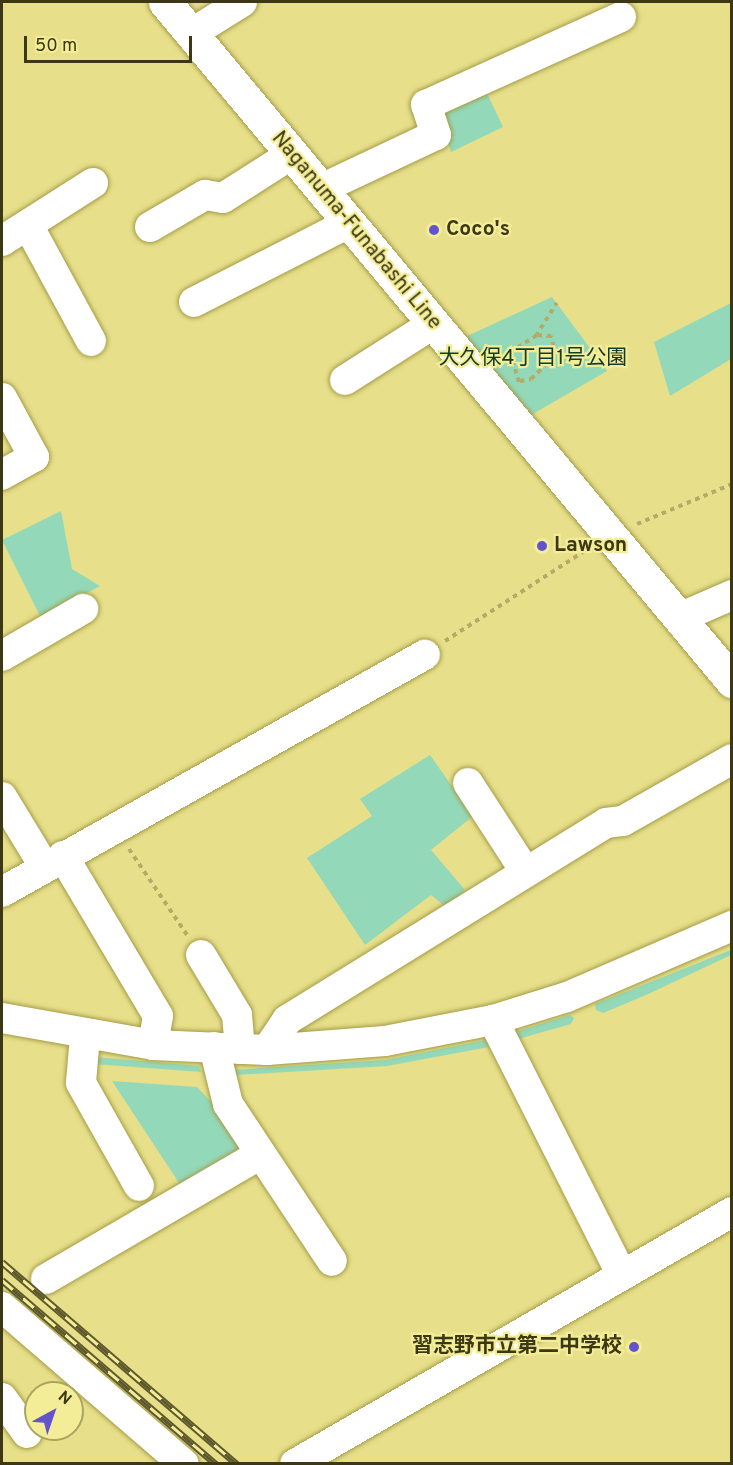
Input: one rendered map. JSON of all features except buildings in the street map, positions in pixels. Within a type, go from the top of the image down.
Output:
[{"type":"main road","name":"Naganuma-Funabashi Line","points":[[165,2],[732,681]]},
{"type":"street","points":[[192,33],[242,2]]},
{"type":"street","points":[[321,189],[436,135],[426,105],[621,16]]},
{"type":"street","points":[[150,227],[205,195],[223,198],[292,154]]},
{"type":"street","points":[[2,241],[93,183]]},
{"type":"street","points":[[194,302],[349,223]]},
{"type":"street","points":[[28,225],[91,341]]},
{"type":"street","points":[[345,380],[433,324]]},
{"type":"street","points":[[2,398],[34,456],[2,475]]},
{"type":"street","points":[[679,618],[732,595]]},
{"type":"street","points":[[2,656],[83,609]]},
{"type":"street","points":[[2,891],[425,655]]},
{"type":"street","points":[[240,1049],[606,823],[623,821],[732,759]]},
{"type":"street","points":[[468,783],[525,871]]},
{"type":"street","points":[[2,797],[54,861],[158,1017],[153,1045]]},
{"type":"street","points":[[2,1018],[86,1036],[153,1045],[240,1049],[385,1041],[493,1020],[631,973],[732,926]]},
{"type":"street","points":[[201,955],[237,1015],[240,1049],[228,1104],[259,1155],[332,1261]]},
{"type":"street","points":[[493,1020],[622,1275]]},
{"type":"street","points":[[86,1036],[81,1083],[139,1186]]},
{"type":"street","points":[[46,1278],[259,1155]]},
{"type":"street","points":[[295,1464],[732,1212]]},
{"type":"street","points":[[2,1307],[184,1464]]},
{"type":"street","points":[[2,1398],[24,1428]]},
{"type":"path","points":[[520,381],[510,352],[537,335],[557,303]]},
{"type":"path","points":[[513,386],[520,381],[531,379],[556,355],[551,336],[537,335]]},
{"type":"path","points":[[425,655],[610,535],[732,484]]},
{"type":"path","points":[[115,828],[201,955]]},
{"type":"green space","points":[[485,89],[503,127],[451,152],[436,106]]},
{"type":"green space","name":"大久保4丁目1号公園","points":[[552,297],[607,371],[519,422],[452,343]]},
{"type":"green space","points":[[731,303],[731,359],[670,396],[654,342]]},
{"type":"green space","points":[[61,511],[72,569],[100,586],[41,618],[2,540]]},
{"type":"green space","points":[[430,755],[473,816],[431,850],[465,890],[447,908],[431,895],[365,945],[307,858],[372,816],[360,799]]},
{"type":"green space","points":[[731,950],[731,955],[646,995],[603,1013],[596,1010],[595,1004]]},
{"type":"green space","points":[[570,1015],[574,1018],[571,1024],[518,1039],[515,1032]]},
{"type":"green space","points":[[486,1040],[489,1047],[387,1066],[236,1075],[233,1070],[385,1060]]},
{"type":"green space","points":[[95,1057],[199,1066],[201,1072],[94,1064]]},
{"type":"green space","points":[[112,1081],[197,1087],[220,1111],[245,1155],[185,1192]]},
{"type":"railway","points":[[2,1262],[237,1464]]},
{"type":"railway","points":[[2,1280],[216,1464]]},
{"type":"place","name":"Coco's","points":[[434,230]]},
{"type":"place","name":"Lawson","points":[[542,546]]},
{"type":"place","name":"習志野市立第二中学校","points":[[634,1347]]}]
